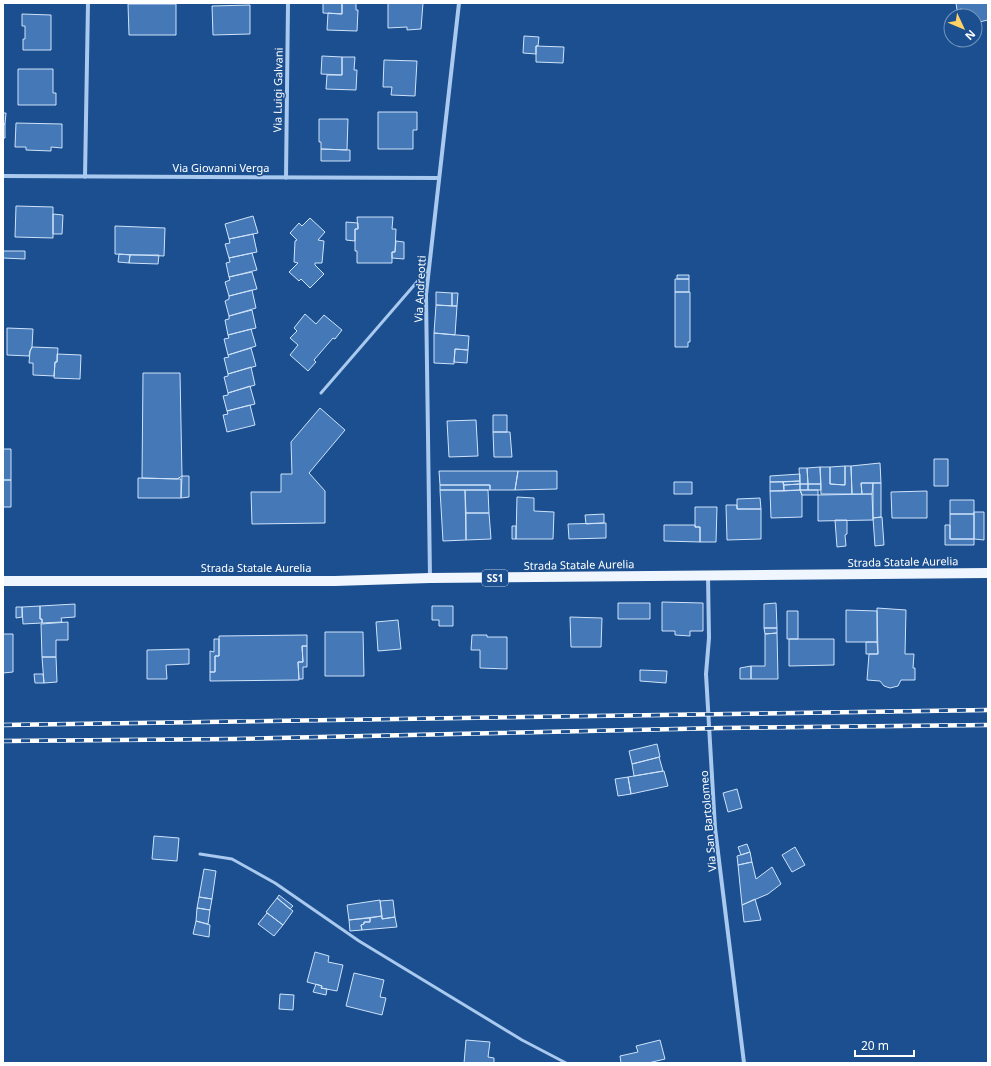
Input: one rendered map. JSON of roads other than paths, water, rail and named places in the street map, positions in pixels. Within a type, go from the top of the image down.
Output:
[{"type":"main road","name":"Strada Statale Aurelia","points":[[3,581],[335,581],[430,578],[988,573]]},
{"type":"street","points":[[85,176],[88,3]]},
{"type":"street","name":"Via Luigi Galvani","points":[[286,178],[288,3]]},
{"type":"street","name":"Via Andreotti","points":[[430,578],[426,295],[438,178],[459,3]]},
{"type":"street","name":"Via Giovanni Verga","points":[[3,176],[438,178]]},
{"type":"street","name":"Via San Bartolomeo","points":[[708,575],[709,638],[706,681],[716,828],[744,1063]]},
{"type":"lane","points":[[321,394],[429,268]]},
{"type":"lane","points":[[200,854],[232,859],[268,879],[359,941],[522,1040],[566,1063]]},
{"type":"railway","points":[[3,725],[988,710]]},
{"type":"railway","points":[[3,741],[234,739],[722,728],[988,725]]}]
